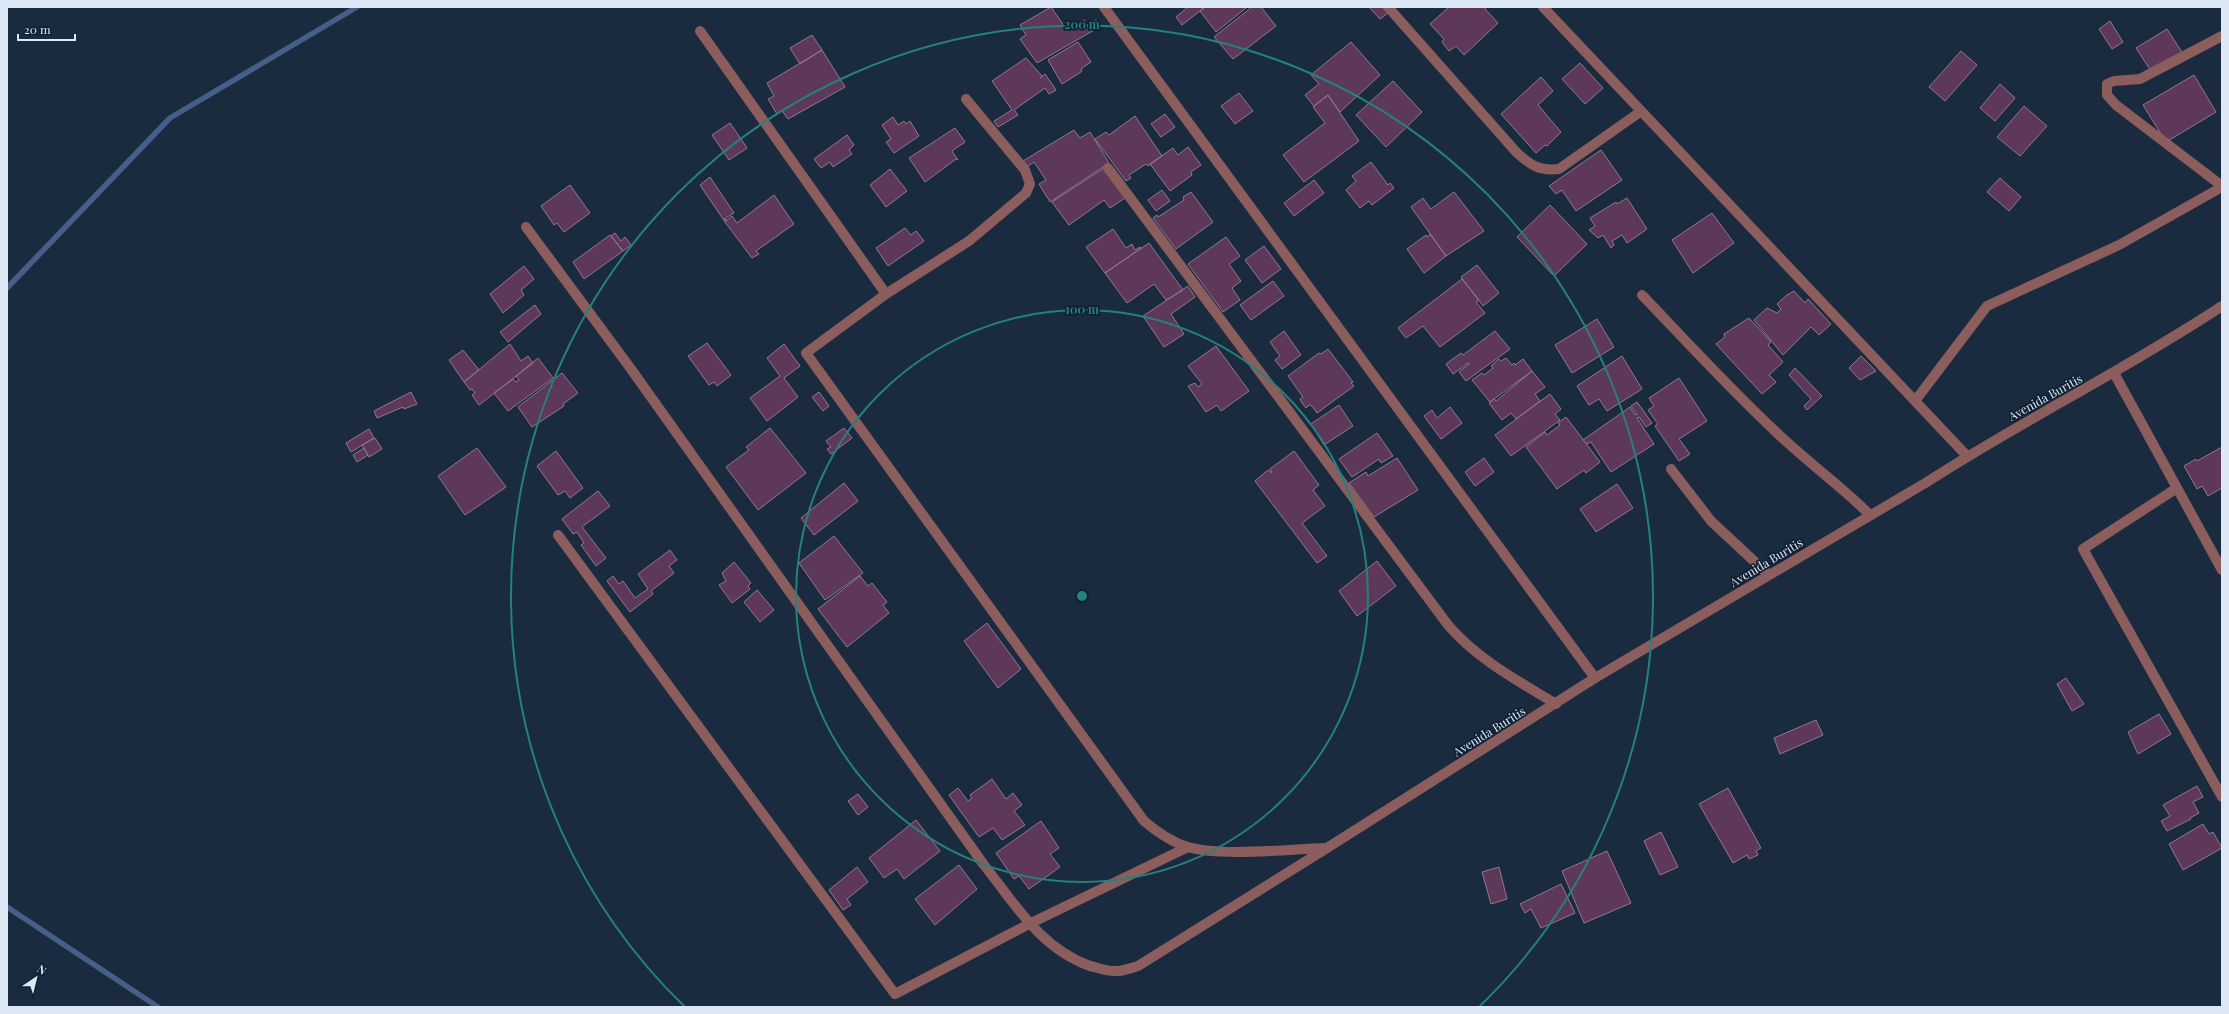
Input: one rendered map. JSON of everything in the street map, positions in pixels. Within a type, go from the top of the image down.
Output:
[{"type":"street","points":[[1104,7],[1595,678]]},
{"type":"street","points":[[1388,7],[1517,153],[1531,165],[1545,170],[1559,169],[1640,112]]},
{"type":"street","points":[[1542,7],[1967,456]]},
{"type":"street","points":[[700,31],[886,294]]},
{"type":"street","points":[[1915,401],[1987,306],[2119,245],[2222,186],[2116,106],[2107,95],[2107,84],[2114,81],[2140,79],[2222,36]]},
{"type":"street","points":[[966,100],[1025,170],[1030,184],[1026,193],[969,241],[886,294],[806,353],[1144,821],[1158,833],[1188,847],[1214,851],[1327,848]]},
{"type":"street","points":[[1108,168],[1448,625],[1461,640],[1485,659],[1556,704]]},
{"type":"street","name":"Avenida Buritis","points":[[526,228],[632,370],[863,696],[1029,924],[1040,936],[1060,951],[1081,962],[1102,970],[1117,971],[1138,966],[1556,704],[1595,678],[1869,514],[1927,482],[1967,456],[2114,373],[2222,306]]},
{"type":"street","points":[[1642,295],[1774,430],[1819,472],[1840,486],[1869,514]]},
{"type":"street","points":[[2114,373],[2222,570]]},
{"type":"street","points":[[1671,469],[1711,521],[1769,575]]},
{"type":"street","points":[[2177,488],[2083,549],[2222,796]]},
{"type":"street","points":[[558,535],[895,994],[1029,924],[1188,847]]},
{"type":"building","points":[[1051,7],[1067,30],[1084,20],[1087,25],[1096,20],[1101,26],[1037,63],[1020,39],[1026,35],[1020,25]]},
{"type":"building","points":[[1188,7],[1205,7],[1182,25],[1176,17]]},
{"type":"building","points":[[1205,7],[1246,8],[1216,32],[1200,11]]},
{"type":"building","points":[[1252,7],[1261,7],[1276,26],[1233,59],[1214,37]]},
{"type":"building","points":[[1369,7],[1383,7],[1388,13],[1380,19]]},
{"type":"building","points":[[1449,7],[1487,7],[1485,9],[1498,23],[1464,55],[1456,46],[1449,51],[1442,42],[1444,39],[1430,24]]},
{"type":"building","points":[[2110,21],[2123,42],[2112,49],[2099,29]]},
{"type":"building","points":[[2167,29],[2183,54],[2153,74],[2136,48]]},
{"type":"building","points":[[812,35],[822,50],[800,64],[790,48]]},
{"type":"building","points":[[1078,42],[1091,62],[1082,68],[1081,72],[1062,84],[1048,60]]},
{"type":"building","points":[[1351,42],[1380,75],[1340,112],[1328,95],[1314,106],[1305,95],[1319,84],[1311,75]]},
{"type":"building","points":[[822,50],[845,87],[788,119],[782,111],[777,114],[768,99],[774,96],[767,83]]},
{"type":"building","points":[[1961,51],[1977,65],[1945,101],[1929,87]]},
{"type":"building","points":[[1026,58],[1042,76],[1040,78],[1045,74],[1056,90],[1049,94],[1045,88],[1014,110],[1018,115],[998,127],[994,121],[1012,110],[992,81]]},
{"type":"building","points":[[1580,63],[1603,88],[1585,104],[1562,79]]},
{"type":"building","points":[[2194,75],[2216,112],[2166,142],[2143,105]]},
{"type":"building","points":[[1541,77],[1553,91],[1538,105],[1561,132],[1547,146],[1545,145],[1536,153],[1501,114]]},
{"type":"building","points":[[1393,81],[1422,112],[1386,147],[1356,115]]},
{"type":"building","points":[[2000,84],[2015,98],[1995,121],[1980,108]]},
{"type":"building","points":[[1239,93],[1253,111],[1235,124],[1221,106]]},
{"type":"building","points":[[1328,95],[1359,141],[1304,182],[1283,155],[1325,123],[1313,107]]},
{"type":"building","points":[[2024,106],[2047,126],[2020,156],[1997,137]]},
{"type":"building","points":[[1165,114],[1175,127],[1161,137],[1151,124]]},
{"type":"building","points":[[1135,116],[1162,156],[1148,166],[1146,164],[1129,175],[1131,178],[1126,181],[1095,139],[1106,132],[1109,135]]},
{"type":"building","points":[[893,117],[898,125],[904,121],[906,124],[910,121],[919,136],[894,153],[886,142],[891,139],[882,125]]},
{"type":"building","points":[[730,123],[747,148],[729,160],[712,135]]},
{"type":"building","points":[[955,128],[965,142],[952,151],[958,160],[956,159],[925,182],[909,158]]},
{"type":"building","points":[[1074,130],[1080,138],[1090,132],[1109,163],[1050,202],[1039,184],[1046,180],[1034,162],[1027,167],[1023,161]]},
{"type":"building","points":[[847,135],[854,145],[849,150],[852,154],[833,167],[830,162],[821,168],[814,159]]},
{"type":"building","points":[[1188,147],[1201,165],[1191,172],[1192,175],[1170,191],[1150,164],[1173,148],[1178,155]]},
{"type":"building","points":[[1601,150],[1622,180],[1576,211],[1562,190],[1556,194],[1549,186]]},
{"type":"building","points":[[1371,162],[1388,185],[1390,183],[1394,188],[1372,205],[1369,201],[1360,208],[1346,190],[1356,181],[1352,176]]},
{"type":"building","points":[[1104,168],[1125,198],[1110,208],[1104,200],[1069,225],[1052,202]]},
{"type":"building","points":[[890,169],[907,191],[886,207],[870,185]]},
{"type":"building","points":[[710,177],[734,213],[724,219],[727,220],[725,222],[700,185]]},
{"type":"building","points":[[2000,178],[2021,197],[2009,211],[1987,192]]},
{"type":"building","points":[[1314,180],[1324,193],[1294,216],[1284,203]]},
{"type":"building","points":[[570,185],[590,213],[564,232],[557,223],[554,225],[541,206]]},
{"type":"building","points":[[1162,190],[1170,201],[1156,211],[1148,200]]},
{"type":"building","points":[[1191,192],[1213,222],[1176,249],[1153,218],[1157,215],[1158,217],[1184,200],[1183,197]]},
{"type":"building","points":[[1454,192],[1484,231],[1446,256],[1411,207],[1423,198],[1431,209]]},
{"type":"building","points":[[774,195],[794,224],[756,251],[759,254],[752,258],[725,222],[732,216],[737,223]]},
{"type":"building","points":[[1627,198],[1647,229],[1627,243],[1622,235],[1612,241],[1614,245],[1611,248],[1603,235],[1598,238],[1589,230],[1595,226],[1590,218],[1616,202],[1617,204]]},
{"type":"building","points":[[1550,205],[1587,244],[1554,276],[1517,237]]},
{"type":"building","points":[[1712,213],[1734,243],[1693,273],[1672,240]]},
{"type":"building","points":[[905,228],[911,235],[916,231],[924,241],[888,266],[876,248]]},
{"type":"building","points":[[1113,229],[1126,248],[1132,244],[1135,250],[1140,247],[1141,248],[1105,273],[1086,247]]},
{"type":"building","points":[[615,233],[621,241],[625,237],[631,245],[623,251],[611,236]]},
{"type":"building","points":[[1430,234],[1446,256],[1424,273],[1407,249],[1426,235],[1427,237]]},
{"type":"building","points":[[610,235],[623,251],[584,279],[573,262]]},
{"type":"building","points":[[1226,237],[1240,256],[1229,264],[1241,281],[1232,288],[1240,300],[1223,312],[1188,264]]},
{"type":"building","points":[[1149,243],[1183,290],[1166,300],[1154,284],[1127,303],[1105,273]]},
{"type":"building","points":[[1264,246],[1281,269],[1262,283],[1245,260]]},
{"type":"building","points":[[1477,265],[1499,293],[1483,306],[1461,277]]},
{"type":"building","points":[[524,266],[534,279],[521,290],[524,295],[503,313],[490,294]]},
{"type":"building","points":[[1462,279],[1479,300],[1476,302],[1485,313],[1440,347],[1423,326],[1406,338],[1398,328]]},
{"type":"building","points":[[1273,281],[1284,296],[1251,320],[1240,305]]},
{"type":"building","points":[[1188,286],[1195,297],[1171,314],[1184,334],[1164,347],[1143,316]]},
{"type":"building","points":[[1794,291],[1805,303],[1808,299],[1831,324],[1819,335],[1811,327],[1783,355],[1754,320],[1767,308],[1777,313],[1781,309],[1777,304]]},
{"type":"building","points":[[535,305],[541,314],[508,342],[500,332]]},
{"type":"building","points":[[1749,318],[1771,342],[1768,345],[1783,362],[1769,375],[1776,382],[1762,394],[1716,344],[1725,337],[1724,334]]},
{"type":"building","points":[[1597,319],[1614,347],[1572,373],[1555,345]]},
{"type":"building","points":[[1284,331],[1301,355],[1282,369],[1275,360],[1280,356],[1270,342]]},
{"type":"building","points":[[1495,331],[1510,349],[1466,381],[1459,372],[1469,364],[1468,363],[1453,374],[1446,364],[1461,353],[1463,355]]},
{"type":"building","points":[[707,343],[731,375],[717,386],[714,382],[709,385],[688,356]]},
{"type":"building","points":[[510,344],[521,361],[528,356],[533,363],[479,405],[472,395],[475,393],[472,389],[470,390],[464,382]]},
{"type":"building","points":[[784,344],[800,366],[784,378],[798,397],[767,421],[750,398],[780,376],[767,358]]},
{"type":"building","points":[[1216,346],[1249,391],[1221,411],[1217,405],[1206,412],[1188,386],[1195,383],[1198,387],[1202,384],[1188,366]]},
{"type":"building","points":[[1328,349],[1353,382],[1351,383],[1354,386],[1317,413],[1312,406],[1309,405],[1306,408],[1302,403],[1300,399],[1303,397],[1288,376],[1319,353],[1321,354]]},
{"type":"building","points":[[463,350],[479,370],[464,382],[449,360]]},
{"type":"building","points":[[1622,356],[1642,389],[1607,411],[1599,399],[1589,405],[1577,386]]},
{"type":"building","points":[[1861,356],[1876,371],[1860,380],[1849,368]]},
{"type":"building","points":[[538,358],[553,378],[508,411],[494,393],[513,379],[516,382],[519,380],[516,376]]},
{"type":"building","points":[[1506,358],[1512,365],[1514,363],[1515,365],[1523,359],[1532,371],[1490,402],[1472,380],[1482,373],[1484,375],[1493,368],[1491,366],[1499,359],[1501,361]]},
{"type":"building","points":[[1795,368],[1822,396],[1807,410],[1804,406],[1811,399],[1789,375]]},
{"type":"building","points":[[1532,371],[1545,387],[1535,394],[1540,401],[1516,419],[1511,413],[1502,420],[1489,403],[1494,399],[1496,401]]},
{"type":"building","points":[[562,373],[578,393],[563,404],[564,406],[532,427],[518,407]]},
{"type":"building","points":[[1679,378],[1707,421],[1679,439],[1690,454],[1679,461],[1655,426],[1658,424],[1648,410],[1654,406],[1649,398]]},
{"type":"building","points":[[411,392],[417,404],[404,409],[403,407],[377,418],[374,411]]},
{"type":"building","points":[[819,392],[829,406],[823,411],[812,397]]},
{"type":"building","points":[[1550,394],[1561,409],[1555,414],[1560,420],[1511,456],[1495,435]]},
{"type":"building","points":[[1637,402],[1652,423],[1646,427],[1639,417],[1637,418],[1654,444],[1611,472],[1591,442],[1587,444],[1583,440],[1630,407],[1635,415],[1637,414],[1631,406]]},
{"type":"building","points":[[1339,405],[1353,426],[1324,445],[1311,424]]},
{"type":"building","points":[[1450,407],[1462,423],[1441,439],[1424,416],[1432,410],[1437,418]]},
{"type":"building","points":[[1566,417],[1600,462],[1586,473],[1584,470],[1557,489],[1526,447],[1545,432],[1547,435],[1560,425],[1558,423]]},
{"type":"building","points":[[770,428],[806,473],[758,510],[726,467],[749,450],[746,447]]},
{"type":"building","points":[[844,428],[852,438],[831,454],[827,449],[831,447],[826,441]]},
{"type":"building","points":[[369,429],[374,438],[351,452],[346,443]]},
{"type":"building","points":[[1377,433],[1393,456],[1381,463],[1379,459],[1352,477],[1339,459]]},
{"type":"building","points":[[375,438],[382,449],[369,457],[362,445]]},
{"type":"building","points":[[2222,447],[2222,488],[2208,496],[2202,486],[2197,489],[2184,466],[2196,459],[2197,461]]},
{"type":"building","points":[[364,448],[368,455],[357,462],[353,455]]},
{"type":"building","points":[[477,448],[506,487],[465,515],[438,476]]},
{"type":"building","points":[[556,451],[583,488],[570,498],[565,491],[558,495],[537,466]]},
{"type":"building","points":[[1294,451],[1319,485],[1313,490],[1325,506],[1302,523],[1327,556],[1317,563],[1255,481],[1268,470],[1272,473],[1270,469]]},
{"type":"building","points":[[1397,458],[1418,490],[1374,517],[1349,483],[1366,472],[1368,476]]},
{"type":"building","points":[[1484,458],[1494,472],[1475,486],[1465,472]]},
{"type":"building","points":[[844,483],[858,501],[814,535],[801,518]]},
{"type":"building","points":[[1617,484],[1633,508],[1596,532],[1580,509]]},
{"type":"building","points":[[598,491],[610,506],[582,527],[606,558],[596,566],[581,545],[584,543],[577,532],[573,534],[562,519]]},
{"type":"building","points":[[834,536],[863,573],[825,600],[799,563]]},
{"type":"building","points":[[670,550],[677,560],[669,566],[674,573],[651,591],[653,594],[630,612],[607,581],[613,576],[619,584],[623,581],[635,598],[648,589],[638,574]]},
{"type":"building","points":[[1377,561],[1396,586],[1357,616],[1339,591]]},
{"type":"building","points":[[734,562],[751,583],[748,586],[750,589],[732,603],[719,585],[726,581],[722,573]]},
{"type":"building","points":[[860,576],[868,586],[872,583],[887,602],[883,605],[889,613],[847,647],[818,609]]},
{"type":"building","points":[[757,590],[774,610],[760,622],[744,602]]},
{"type":"building","points":[[987,623],[1021,669],[998,688],[964,641]]},
{"type":"building","points":[[2066,678],[2084,704],[2072,711],[2057,684]]},
{"type":"building","points":[[2159,714],[2171,734],[2138,754],[2128,732]]},
{"type":"building","points":[[1816,720],[1823,735],[1780,754],[1774,738]]},
{"type":"building","points":[[992,779],[1006,799],[1013,793],[1022,805],[1014,811],[1025,825],[1002,840],[993,828],[979,837],[949,795],[958,788],[968,801],[972,798],[970,795]]},
{"type":"building","points":[[2197,786],[2203,797],[2193,802],[2199,813],[2190,818],[2191,819],[2167,831],[2161,821],[2170,816],[2163,805]]},
{"type":"building","points":[[1728,788],[1761,848],[1756,851],[1758,855],[1749,859],[1747,855],[1733,863],[1699,804]]},
{"type":"building","points":[[858,794],[868,807],[858,815],[848,801]]},
{"type":"building","points":[[916,820],[940,851],[904,879],[897,869],[884,878],[869,858]]},
{"type":"building","points":[[1041,821],[1059,848],[1050,854],[1060,867],[1029,889],[1019,876],[1014,879],[996,853]]},
{"type":"building","points":[[2203,824],[2209,834],[2213,832],[2222,848],[2183,870],[2169,844]]},
{"type":"building","points":[[1661,832],[1678,867],[1660,875],[1644,841]]},
{"type":"building","points":[[1607,851],[1631,903],[1584,923],[1562,871]]},
{"type":"building","points":[[959,865],[977,889],[935,925],[915,899]]},
{"type":"building","points":[[857,867],[868,882],[847,899],[851,905],[843,910],[829,890]]},
{"type":"building","points":[[1499,867],[1507,899],[1491,904],[1482,872]]},
{"type":"building","points":[[1561,884],[1575,913],[1541,928],[1531,909],[1525,913],[1520,904]]},
{"type":"waterway","points":[[7,288],[170,118],[357,7]]},
{"type":"waterway","points":[[7,907],[158,1007]]}]
